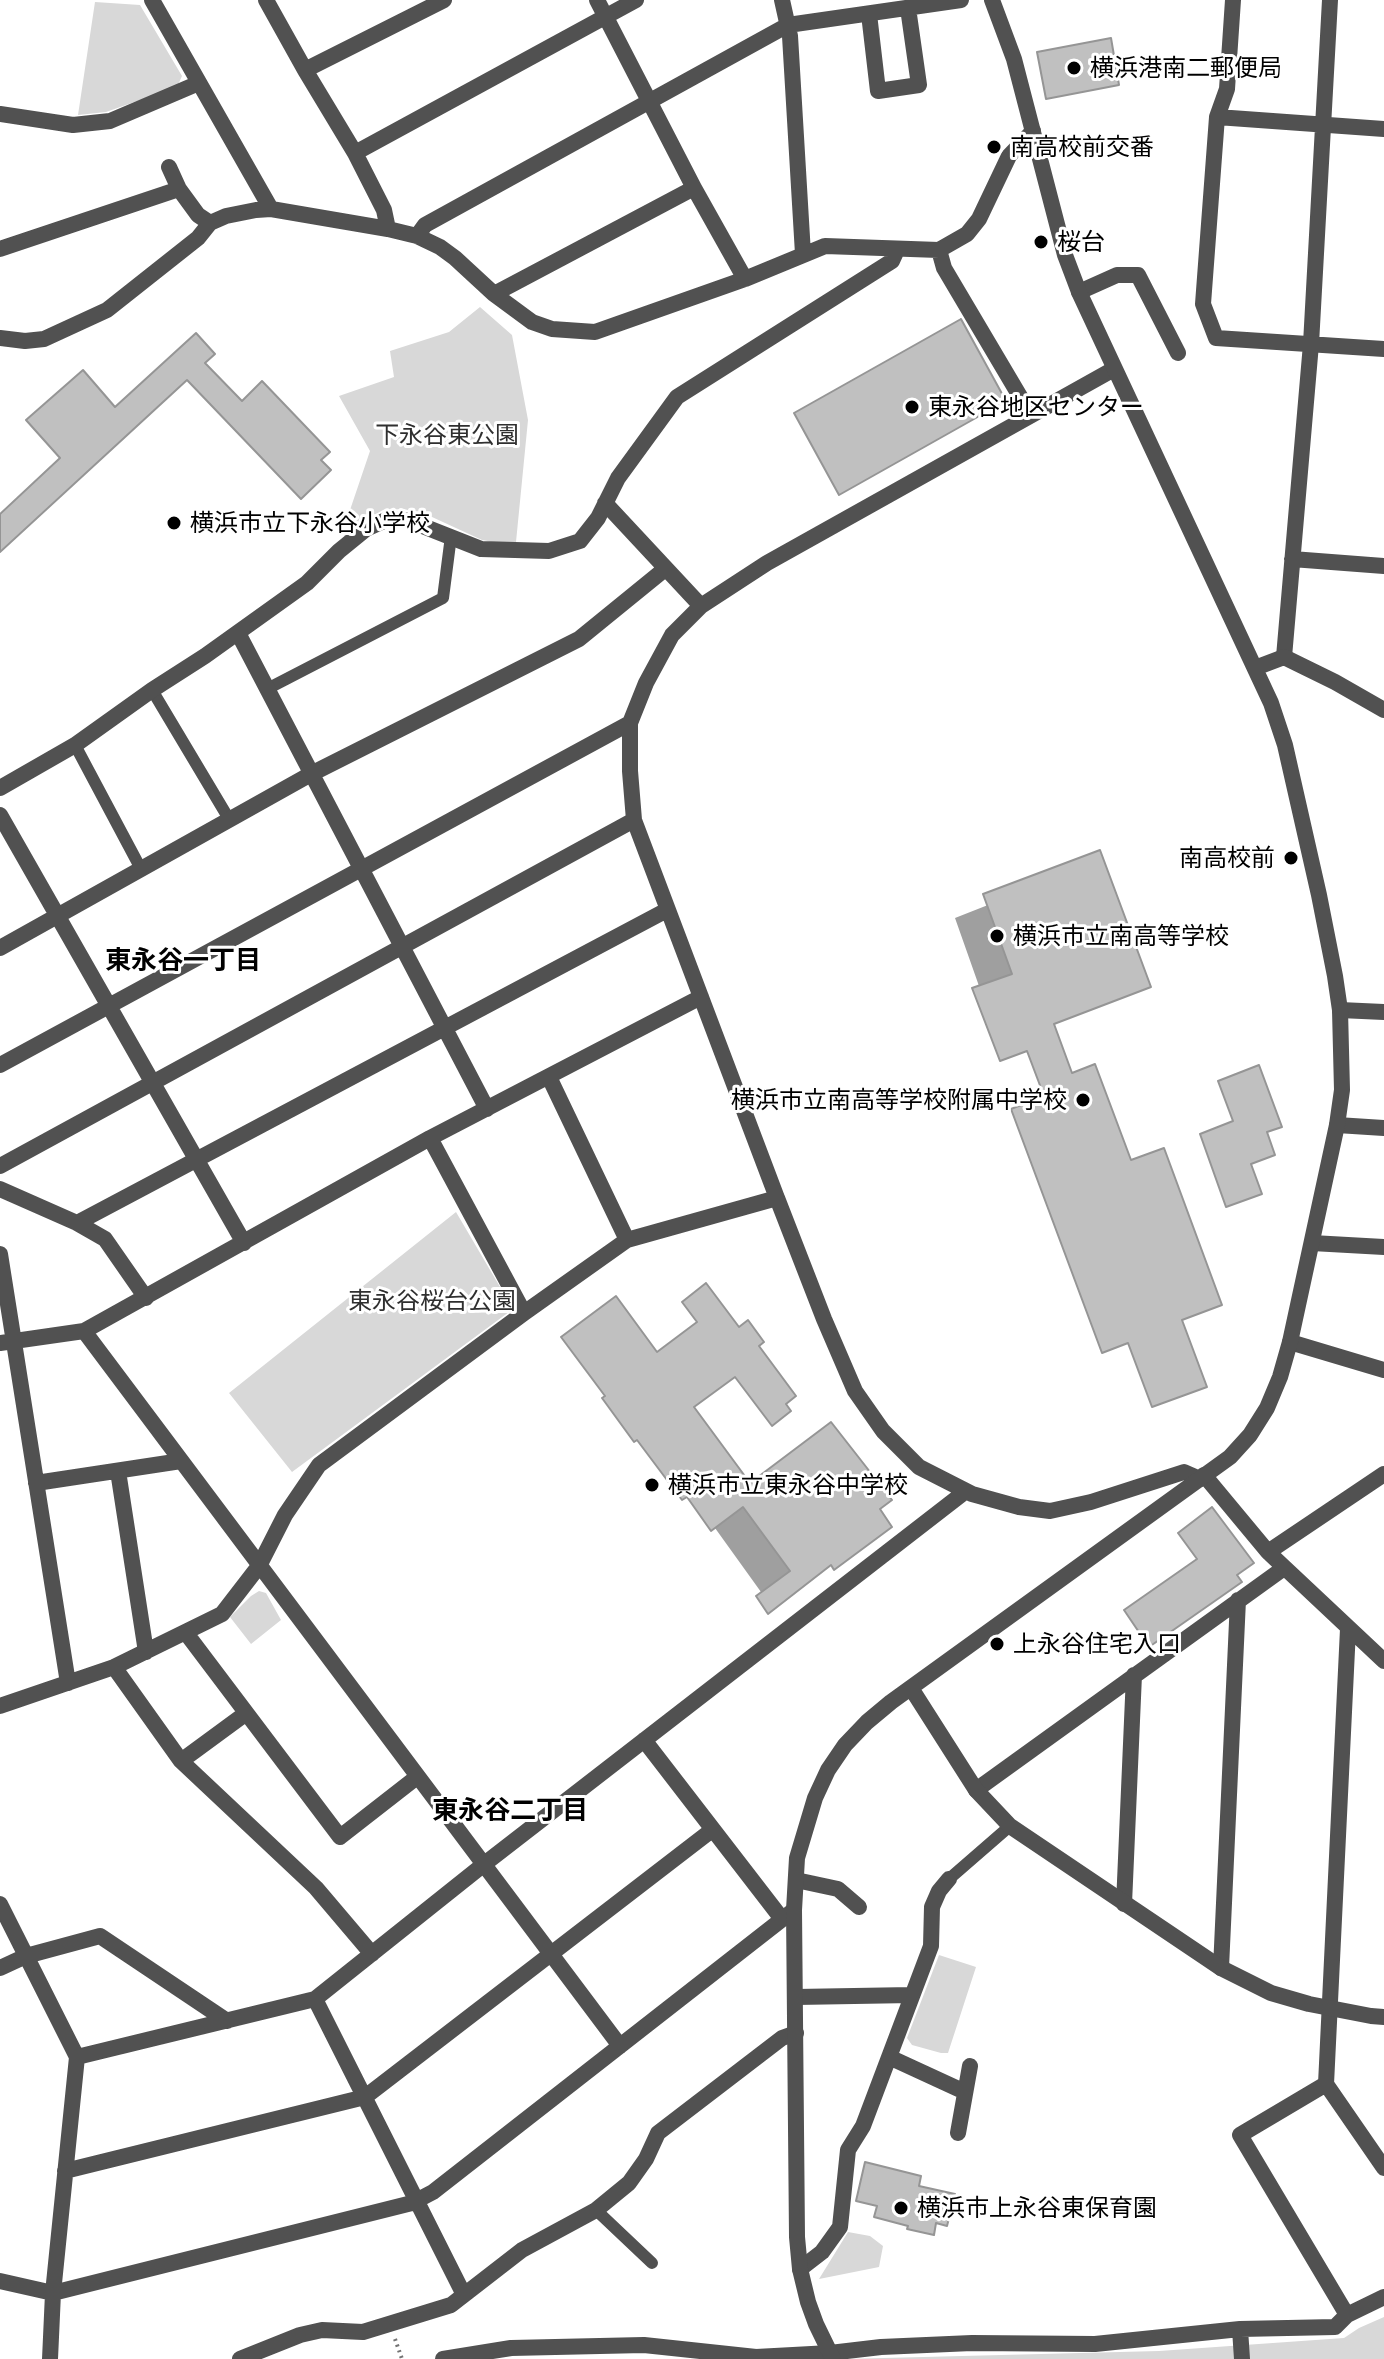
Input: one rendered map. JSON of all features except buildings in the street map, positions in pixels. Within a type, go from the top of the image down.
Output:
[{"type":"street","points":[[152,0],[271,209]]},
{"type":"street","points":[[266,0],[355,153],[384,210],[388,229]]},
{"type":"street","points":[[305,70],[444,0]]},
{"type":"street","points":[[597,0],[694,188],[745,279]]},
{"type":"street","points":[[355,153],[636,0]]},
{"type":"street","points":[[782,0],[788,25],[803,254]]},
{"type":"street","points":[[417,236],[425,225],[788,25],[876,9],[961,0]]},
{"type":"street","points":[[832,2356],[816,2324],[800,2269],[797,2237],[796,1997],[788,1915],[796,1880],[797,1858],[815,1798],[828,1770],[845,1745],[867,1722],[1230,1457],[1250,1435],[1267,1408],[1290,1342],[1342,1090],[1340,1010],[1319,895],[1285,745],[1271,703],[1079,292],[1065,255],[1014,59],[992,0]]},
{"type":"street","points":[[1233,0],[1227,89],[1217,117],[1203,304],[1216,338],[1384,349]]},
{"type":"street","points":[[1284,657],[1311,344],[1330,0]]},
{"type":"street","points":[[876,9],[878,91],[919,85],[908,8]]},
{"type":"street","points":[[0,114],[73,125],[110,121],[199,83]]},
{"type":"street","points":[[1217,117],[1384,129]]},
{"type":"street","points":[[0,338],[25,341],[44,339],[107,310],[198,238],[210,223],[226,216],[271,209],[417,236],[455,258],[494,294],[532,322],[562,330],[595,332],[745,279],[825,246],[939,250],[967,234],[979,219],[1009,156],[1033,131]]},
{"type":"street","points":[[169,167],[179,189],[198,215],[210,223]]},
{"type":"street","points":[[494,294],[694,188]]},
{"type":"street","points":[[0,249],[179,189]]},
{"type":"street","points":[[0,788],[75,745],[238,633],[307,583],[366,529],[388,519],[410,521],[481,549],[549,551],[580,541],[598,518],[618,478],[677,397],[892,261],[897,250]]},
{"type":"street","points":[[939,250],[944,268],[1031,415]]},
{"type":"street","points":[[1079,292],[1117,275],[1138,275],[1178,353]]},
{"type":"street","points":[[1114,369],[767,563],[701,606],[672,635],[646,683],[630,723],[634,820],[824,1319],[855,1391],[883,1431],[919,1467],[966,1491],[1019,1507],[1050,1511],[1091,1502],[1184,1472],[1202,1477],[1268,1552],[1384,1661]]},
{"type":"street","points":[[605,503],[701,606]]},
{"type":"street","points":[[1292,559],[1384,566]]},
{"type":"street","points":[[0,948],[311,774],[579,639],[665,569]]},
{"type":"street","points":[[238,633],[487,1109]]},
{"type":"street","points":[[1255,668],[1284,657],[1384,710]]},
{"type":"street","points":[[0,1065],[630,723]]},
{"type":"street","points":[[0,815],[244,1243]]},
{"type":"street","points":[[0,1166],[634,820]]},
{"type":"street","points":[[77,1223],[667,910]]},
{"type":"street","points":[[6,1342],[84,1331],[430,1138],[701,997]]},
{"type":"street","points":[[1340,1010],[1384,1012]]},
{"type":"street","points":[[549,1077],[627,1240]]},
{"type":"street","points":[[1337,1125],[1384,1128]]},
{"type":"street","points":[[430,1138],[524,1313]]},
{"type":"street","points":[[0,1189],[77,1223],[105,1239],[146,1298]]},
{"type":"street","points":[[0,1706],[114,1667],[222,1614],[259,1566],[285,1515],[319,1465],[627,1240],[777,1198]]},
{"type":"street","points":[[1312,1243],[1384,1247]]},
{"type":"street","points":[[0,1254],[6,1342],[36,1483],[68,1683]]},
{"type":"street","points":[[84,1331],[620,2046]]},
{"type":"street","points":[[1290,1342],[1384,1370]]},
{"type":"street","points":[[36,1483],[181,1461]]},
{"type":"street","points":[[118,1471],[146,1652]]},
{"type":"street","points":[[1268,1552],[1384,1474]]},
{"type":"street","points":[[77,2057],[315,1999],[966,1491]]},
{"type":"street","points":[[976,1790],[1284,1568]]},
{"type":"street","points":[[1221,1968],[1238,1600]]},
{"type":"street","points":[[1348,1629],[1326,2084],[1384,2168]]},
{"type":"street","points":[[186,1633],[340,1837],[417,1777]]},
{"type":"street","points":[[114,1667],[181,1761],[316,1888],[372,1954]]},
{"type":"street","points":[[1124,1904],[1134,1675]]},
{"type":"street","points":[[911,1688],[976,1790],[1010,1826],[1221,1968],[1271,1993],[1330,2009],[1384,2017]]},
{"type":"street","points":[[181,1761],[245,1714]]},
{"type":"street","points":[[644,1740],[712,1830],[788,1915]]},
{"type":"street","points":[[65,2171],[365,2097],[712,1830]]},
{"type":"street","points":[[800,2269],[822,2252],[840,2227],[848,2150],[863,2126],[931,1946],[932,1907],[949,1879]]},
{"type":"street","points":[[796,1880],[838,1889],[859,1907]]},
{"type":"street","points":[[0,1904],[77,2057],[53,2293],[50,2359]]},
{"type":"street","points":[[0,2281],[53,2293],[417,2200],[433,2192],[788,1915]]},
{"type":"street","points":[[0,1968],[26,1956],[100,1936],[227,2021]]},
{"type":"street","points":[[796,1997],[912,1995]]},
{"type":"street","points":[[315,1999],[464,2295]]},
{"type":"street","points":[[240,2359],[300,2335],[322,2330],[363,2332],[451,2305],[522,2250],[596,2210],[629,2183],[646,2159],[658,2133],[782,2038],[796,2033]]},
{"type":"street","points":[[889,2057],[965,2092]]},
{"type":"street","points":[[958,2133],[970,2066]]},
{"type":"street","points":[[1326,2084],[1240,2135],[1347,2315]]},
{"type":"street","points":[[443,2359],[511,2348],[629,2345],[756,2357],[832,2356],[881,2347],[972,2343],[1095,2344],[1240,2329],[1335,2327],[1347,2315],[1384,2297]]},
{"type":"street","points":[[1240,2329],[1242,2359]]},
{"type":"lane","points":[[267,689],[443,598],[451,536]]},
{"type":"lane","points":[[152,690],[229,819]]},
{"type":"lane","points":[[75,745],[141,869]]},
{"type":"lane","points":[[949,1879],[1010,1826]]},
{"type":"lane","points":[[596,2210],[652,2263]]},
{"type":"green space","points":[[95,2],[140,5],[182,76],[177,87],[106,112],[78,115]]},
{"type":"green space","name":"下永谷東公園","points":[[480,307],[512,335],[528,420],[516,542],[482,540],[432,517],[404,509],[383,510],[344,537],[370,451],[339,396],[394,377],[390,351],[449,332]]},
{"type":"green space","name":"東永谷桜台公園","points":[[456,1212],[513,1309],[292,1472],[229,1393]]},
{"type":"green space","points":[[259,1591],[266,1593],[281,1620],[251,1644],[230,1617]]},
{"type":"green space","points":[[939,1955],[976,1967],[948,2053],[912,2045],[907,2038]]},
{"type":"green space","points":[[848,2232],[870,2236],[883,2246],[879,2267],[819,2279]]},
{"type":"green space","points":[[1384,2317],[1384,2359],[844,2359],[1159,2351],[1344,2338]]},
{"type":"shaded area","points":[[988,905],[1012,974],[979,986],[955,918]]},
{"type":"shaded area","points":[[743,1507],[790,1571],[761,1592],[715,1528]]},
{"type":"place","name":"横浜港南二郵便局","points":[[1074,68]]},
{"type":"place","name":"南高校前交番","points":[[994,147]]},
{"type":"place","name":"桜台","points":[[1041,242]]},
{"type":"place","name":"東永谷地区センター","points":[[912,407]]},
{"type":"place","name":"横浜市立下永谷小学校","points":[[174,523]]},
{"type":"place","name":"南高校前","points":[[1291,858]]},
{"type":"place","name":"横浜市立南高等学校","points":[[997,936]]},
{"type":"place","name":"横浜市立南高等学校附属中学校","points":[[1083,1100]]},
{"type":"place","name":"横浜市立東永谷中学校","points":[[652,1485]]},
{"type":"place","name":"上永谷住宅入口","points":[[997,1644]]},
{"type":"place","name":"横浜市上永谷東保育園","points":[[901,2208]]},
{"type":"district","name":"東永谷一丁目","points":[[183,961]]},
{"type":"district","name":"東永谷二丁目","points":[[510,1811]]}]
